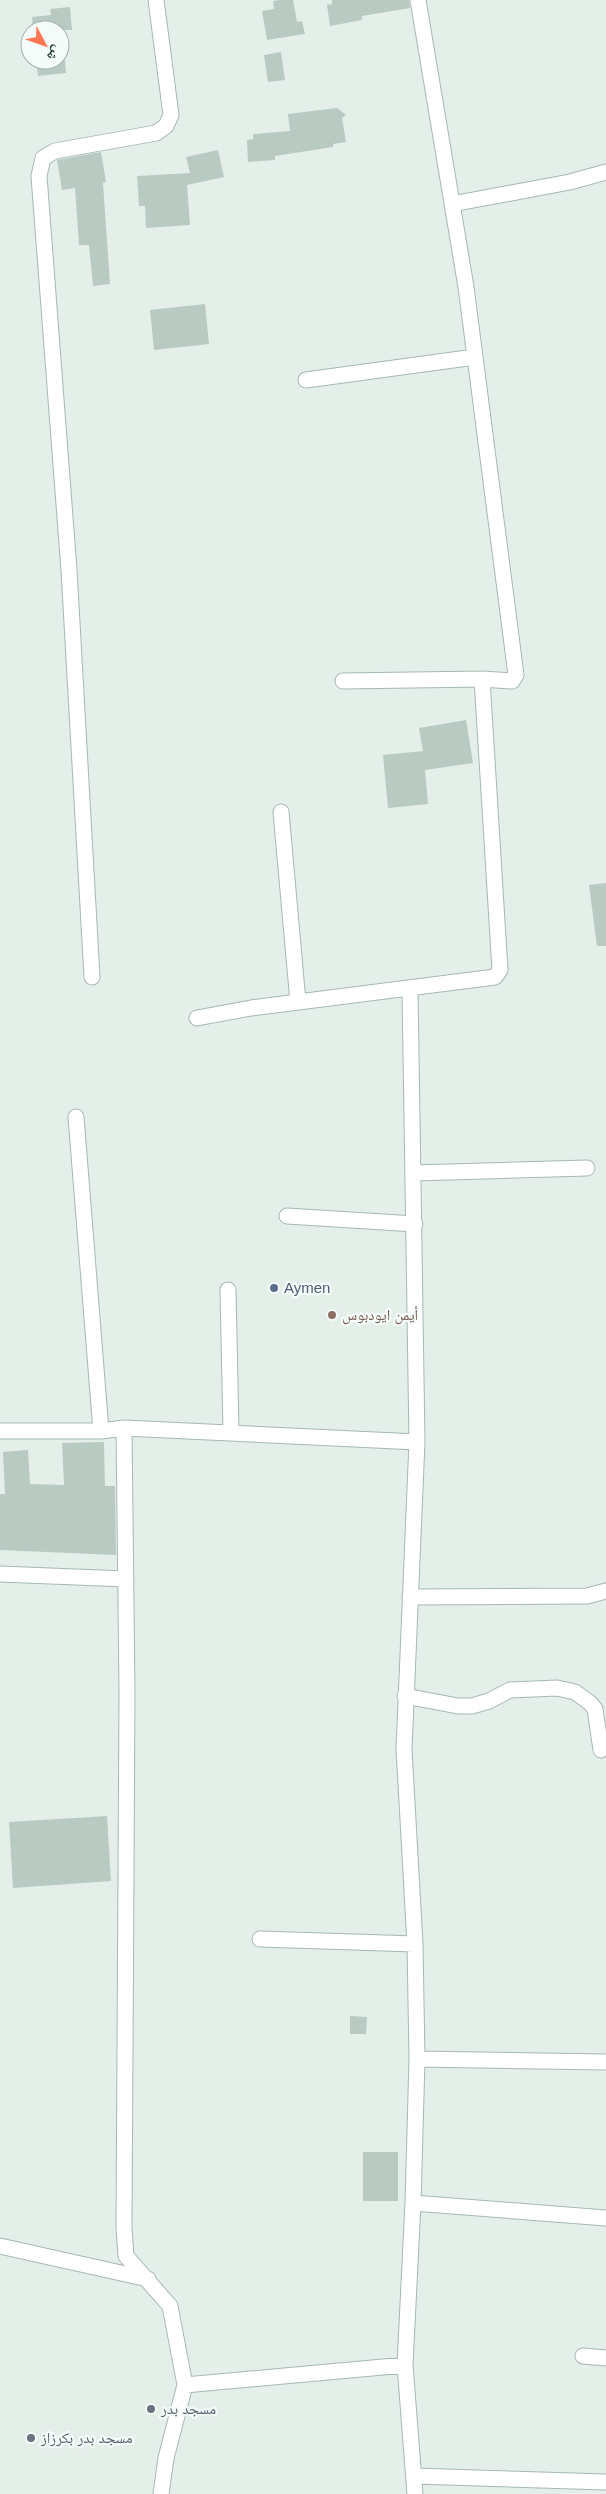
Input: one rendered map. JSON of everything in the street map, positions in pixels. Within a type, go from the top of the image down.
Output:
[{"type":"street","points":[[92,976],[69,570],[39,176],[43,158],[55,150],[156,133],[166,126],[171,115],[156,0]]},
{"type":"street","points":[[343,681],[482,679],[512,682],[516,674],[475,357],[418,0]]},
{"type":"street","points":[[452,204],[570,182],[606,172]]},
{"type":"street","points":[[306,380],[475,357]]},
{"type":"street","points":[[197,1018],[298,1002],[494,977],[500,970],[482,679]]},
{"type":"street","points":[[281,812],[298,1002]]},
{"type":"street","points":[[410,989],[417,1442],[404,1749],[415,1944],[417,2060],[413,2203],[405,2365],[415,2494]]},
{"type":"street","points":[[76,1117],[101,1431]]},
{"type":"street","points":[[414,1173],[587,1168]]},
{"type":"street","points":[[287,1216],[415,1224]]},
{"type":"street","points":[[228,1290],[231,1432]]},
{"type":"street","points":[[124,1428],[128,1693],[124,2227],[126,2256],[170,2306],[185,2384],[166,2458],[161,2494]]},
{"type":"street","points":[[0,1431],[101,1431],[124,1428],[417,1442]]},
{"type":"street","points":[[0,1574],[126,1579]]},
{"type":"street","points":[[410,1597],[587,1596],[606,1591]]},
{"type":"street","points":[[405,1696],[458,1706],[472,1706],[489,1701],[510,1690],[557,1688],[575,1692],[590,1702],[595,1709],[601,1750]]},
{"type":"street","points":[[260,1939],[415,1944]]},
{"type":"street","points":[[417,2060],[606,2062]]},
{"type":"street","points":[[413,2203],[606,2218]]},
{"type":"street","points":[[0,2246],[148,2279]]},
{"type":"street","points":[[583,2356],[606,2358]]},
{"type":"street","points":[[185,2384],[405,2365]]},
{"type":"street","points":[[415,2476],[606,2482]]},
{"type":"building","points":[[293,0],[297,22],[302,21],[305,34],[267,40],[262,11],[274,9],[273,1]]},
{"type":"building","points":[[332,0],[409,0],[410,8],[362,16],[362,20],[330,26],[327,5],[332,4]]},
{"type":"building","points":[[70,7],[72,30],[70,30],[70,20],[32,20],[32,17],[51,15],[50,9]]},
{"type":"building","points":[[281,52],[285,80],[268,82],[264,55]]},
{"type":"building","points":[[37,70],[66,70],[66,73],[38,76]]},
{"type":"building","points":[[337,108],[346,115],[342,118],[346,142],[333,144],[333,147],[275,156],[275,160],[248,162],[247,140],[253,139],[253,134],[290,131],[288,114]]},
{"type":"building","points":[[218,150],[224,177],[187,185],[190,225],[146,228],[145,206],[139,206],[137,176],[190,173],[186,157]]},
{"type":"building","points":[[101,152],[106,182],[103,183],[110,284],[93,286],[89,245],[79,245],[75,188],[62,190],[57,160]]},
{"type":"building","points":[[205,304],[209,344],[154,350],[150,310]]},
{"type":"building","points":[[466,720],[473,763],[425,770],[428,804],[388,808],[383,755],[423,751],[419,728]]},
{"type":"building","points":[[606,883],[606,946],[597,946],[589,885]]},
{"type":"building","points":[[104,1442],[105,1486],[115,1486],[116,1555],[0,1550],[0,1494],[5,1494],[3,1452],[28,1450],[30,1484],[64,1485],[62,1443]]},
{"type":"building","points":[[107,1816],[111,1881],[13,1888],[9,1822]]},
{"type":"building","points":[[350,2016],[367,2017],[366,2034],[350,2034]]},
{"type":"building","points":[[363,2152],[398,2152],[398,2201],[363,2201]]},
{"type":"place","name":"Aymen","points":[[274,1288]]},
{"type":"place","name":"أيمن ايودبوس","points":[[332,1315]]},
{"type":"place","name":"مسجد بدر","points":[[151,2409]]},
{"type":"place","name":"مسجد بدر بكرزاز","points":[[31,2438]]}]
